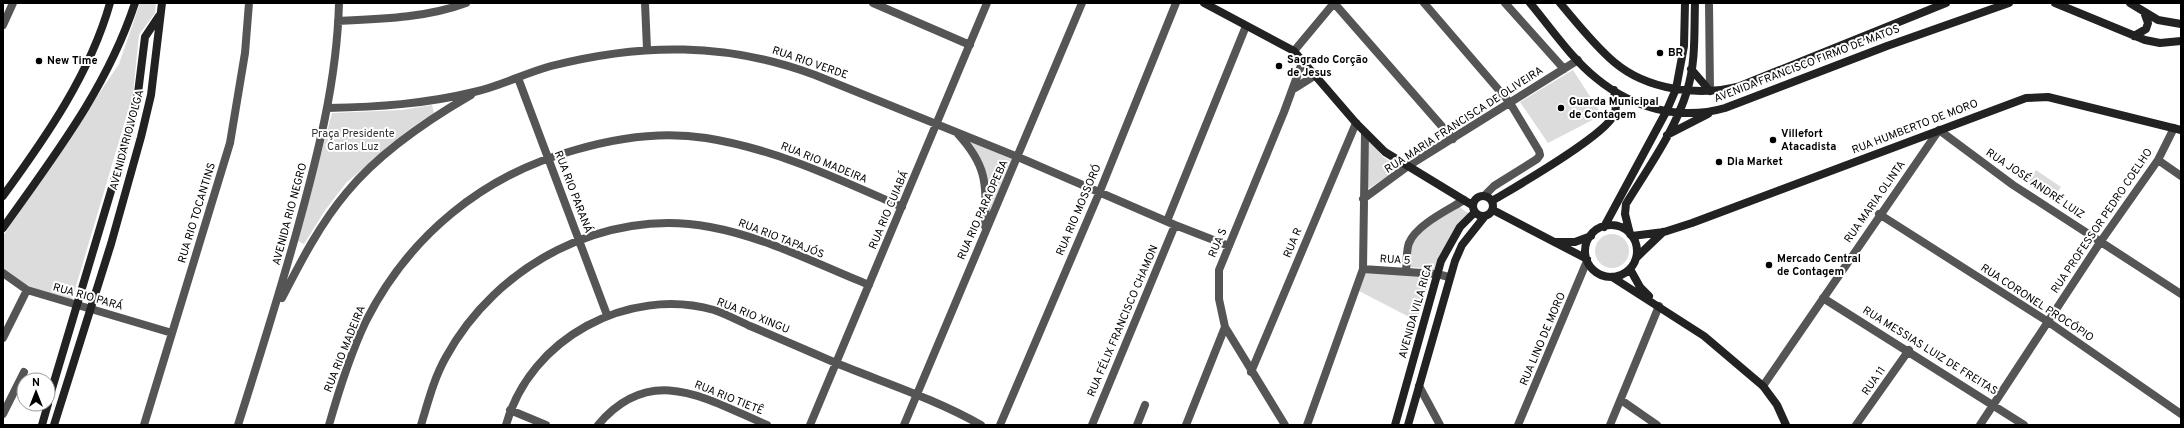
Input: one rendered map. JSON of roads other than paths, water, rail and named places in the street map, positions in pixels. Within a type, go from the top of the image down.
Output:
[{"type":"street","points":[[3,25],[13,3]]},
{"type":"street","points":[[3,196],[29,161],[69,96],[97,41],[110,3]]},
{"type":"street","points":[[3,228],[68,135],[104,77],[126,28],[134,3]]},
{"type":"street","points":[[160,16],[162,3]]},
{"type":"street","name":"RUA RIO TOCANTINS","points":[[144,425],[230,143],[245,53],[248,3]]},
{"type":"street","name":"AVENIDA RIO NEGRO","points":[[238,425],[274,313],[312,177],[328,108],[339,3]]},
{"type":"street","points":[[338,21],[380,20],[419,14],[466,3]]},
{"type":"street","points":[[645,3],[647,49]]},
{"type":"street","points":[[873,3],[970,45]]},
{"type":"street","name":"RUA RIO CUIABÁ","points":[[810,425],[988,3]]},
{"type":"street","name":"RUA RIO PARAOPEBA","points":[[904,425],[1082,3]]},
{"type":"street","name":"RUA RIO MOSSORÓ","points":[[1000,425],[1100,191],[1176,3]]},
{"type":"street","points":[[1204,3],[1294,51],[1302,63],[1365,133],[1385,152],[1469,203],[1485,216]]},
{"type":"street","points":[[1294,51],[1334,3],[1453,139]]},
{"type":"street","points":[[1406,271],[1409,244],[1413,235],[1422,227],[1484,196],[1494,186],[1540,156],[1539,151],[1510,103],[1424,3]]},
{"type":"street","points":[[1505,3],[1564,69]]},
{"type":"street","name":"AVENIDA FRANCISCO FIRMO DE MATOS","points":[[1530,3],[1578,60],[1596,78],[1614,90],[1666,112],[1679,114],[1713,112],[1887,46],[2009,3]]},
{"type":"street","name":"AVENIDA FRANCISCO FIRMO DE MATOS","points":[[1560,3],[1596,46],[1615,63],[1655,84],[1688,90],[1710,91],[1740,86],[1937,5],[1946,3]]},
{"type":"street","points":[[1553,242],[1575,242],[1591,236],[1604,227],[1666,112],[1676,88],[1684,46],[1685,3]]},
{"type":"street","points":[[1612,277],[1618,276],[1630,269],[1636,258],[1637,246],[1624,214],[1626,204],[1679,114],[1688,90],[1691,69],[1694,3]]},
{"type":"street","points":[[1709,3],[1710,91]]},
{"type":"street","points":[[2055,3],[2134,36],[2160,43],[2181,41]]},
{"type":"street","points":[[2130,3],[2158,20],[2181,24]]},
{"type":"street","points":[[2134,36],[2146,29],[2148,23],[2144,12]]},
{"type":"street","name":"AVENIDA RIO VOLGA","points":[[56,376],[128,134],[138,93],[145,37],[160,16]]},
{"type":"street","name":"AVENIDA RIO VOLGA","points":[[54,425],[91,308],[141,137],[151,95],[160,16]]},
{"type":"street","points":[[1167,221],[1246,26]]},
{"type":"street","name":"RUA RIO VERDE","points":[[434,101],[476,92],[549,66],[601,54],[647,49],[706,50],[762,58],[790,66],[938,124],[1100,191],[1175,225],[1229,246]]},
{"type":"street","name":"RUA MARIA FRANCISCA DE OLIVEIRA","points":[[1363,199],[1408,166],[1578,60]]},
{"type":"street","name":"RUA S","points":[[1285,425],[1251,372],[1225,327],[1219,299],[1219,270],[1294,88],[1302,63]]},
{"type":"street","points":[[1691,69],[1710,91]]},
{"type":"street","points":[[1294,88],[1314,76]]},
{"type":"street","name":"RUA RIO PARANÁ","points":[[518,78],[608,315]]},
{"type":"street","points":[[1492,206],[1606,126],[1615,113],[1616,102],[1614,90]]},
{"type":"street","name":"RUA RIO VERDE","points":[[274,313],[307,249],[347,191],[385,155],[440,113],[476,92]]},
{"type":"street","name":"RUA HUMBERTO DE MORO","points":[[1636,258],[1648,244],[1664,232],[2026,98],[2048,97],[2178,129]]},
{"type":"street","points":[[328,108],[390,106],[434,101],[439,106],[440,113]]},
{"type":"street","points":[[1667,135],[1713,112]]},
{"type":"street","name":"RUA R","points":[[1251,372],[1356,123]]},
{"type":"street","name":"RUA PROFESSOR PEDRO COELHO","points":[[1980,425],[2047,322],[2178,129]]},
{"type":"street","name":"RUA MARIA OLINTA","points":[[1763,386],[1939,130]]},
{"type":"street","name":"RUA JOSÉ ANDRÉ LUIZ","points":[[1939,130],[2013,185],[2102,241],[2181,294]]},
{"type":"street","points":[[956,132],[976,156],[982,168],[986,194],[985,231]]},
{"type":"street","points":[[1307,425],[1363,269],[1365,133]]},
{"type":"street","name":"RUA RIO MADEIRA","points":[[329,425],[346,372],[366,322],[399,268],[450,213],[470,198],[521,168],[548,157],[622,139],[650,137],[704,138],[752,148],[794,161],[902,207]]},
{"type":"street","points":[[2158,160],[2181,176]]},
{"type":"street","points":[[1484,196],[1492,206],[1587,260],[1598,273],[1612,277],[1657,304],[1704,336],[1763,386],[1777,405],[1786,425]]},
{"type":"street","name":"AVENIDA VILA RICA","points":[[1396,425],[1438,274],[1469,203]]},
{"type":"street","name":"AVENIDA VILA RICA","points":[[1408,425],[1449,277],[1462,245],[1492,206]]},
{"type":"street","name":"RUA CORONEL PROCÓPIO","points":[[1880,214],[2047,322],[2181,414]]},
{"type":"street","name":"RUA RIO TAPAJÓS","points":[[421,425],[432,387],[445,358],[461,332],[484,303],[514,276],[542,257],[580,240],[614,230],[647,224],[709,226],[741,233],[869,285]]},
{"type":"street","name":"RUA FÉLIX FRANCISCO CHAMON","points":[[1092,425],[1175,225]]},
{"type":"street","points":[[1604,227],[1617,226],[1631,234]]},
{"type":"street","name":"RUA HUMBERTO DE MORO","points":[[1631,234],[1664,232]]},
{"type":"street","points":[[1587,260],[1585,250],[1591,236]]},
{"type":"street","points":[[292,248],[301,251],[307,249]]},
{"type":"street","name":"RUA LINO DE MORO","points":[[1518,425],[1587,260]]},
{"type":"street","name":"RUA 5","points":[[1363,269],[1406,271],[1438,274],[1449,277]]},
{"type":"street","points":[[1630,269],[1640,287],[1657,304]]},
{"type":"street","name":"RUA RIO PARÁ","points":[[3,273],[27,290],[172,333]]},
{"type":"street","points":[[3,338],[27,290]]},
{"type":"street","name":"RUA MESSIAS LUIZ DE FREITAS","points":[[1823,298],[1909,350],[1994,404],[2024,425]]},
{"type":"street","points":[[1610,425],[1621,400],[1657,304]]},
{"type":"street","name":"RUA RIO XINGU","points":[[506,425],[510,410],[524,384],[561,342],[608,315],[646,306],[682,305],[715,310],[836,363],[917,395],[981,425]]},
{"type":"street","points":[[1186,425],[1225,327]]},
{"type":"street","name":"RUA 11","points":[[1856,425],[1909,350]]},
{"type":"street","points":[[1419,386],[1440,425]]},
{"type":"street","points":[[3,414],[16,388]]},
{"type":"street","name":"RUA RIO TIETÊ","points":[[598,425],[611,410],[627,399],[649,391],[671,390],[692,393],[767,425]]},
{"type":"street","points":[[1621,400],[1657,425]]},
{"type":"street","points":[[1137,425],[1145,405]]},
{"type":"street","points":[[510,410],[546,425]]},
{"type":"street","name":"AVENIDA RIO VOLGA","points":[[42,425],[46,412]]},
{"type":"place","name":"BR","points":[[1660,53]]},
{"type":"place","name":"New Time","points":[[39,61]]},
{"type":"place","name":"Sagrado Corção de Jesus","points":[[1279,66]]},
{"type":"place","name":"Guarda Municipal de Contagem","points":[[1561,108]]},
{"type":"place","name":"Villefort Atacadista","points":[[1773,140]]},
{"type":"place","name":"Dia Market","points":[[1719,162]]},
{"type":"place","name":"Mercado Central de Contagem","points":[[1769,265]]},
{"type":"park label","name":"Praça Presidente Carlos Luz","points":[[353,140]]}]
